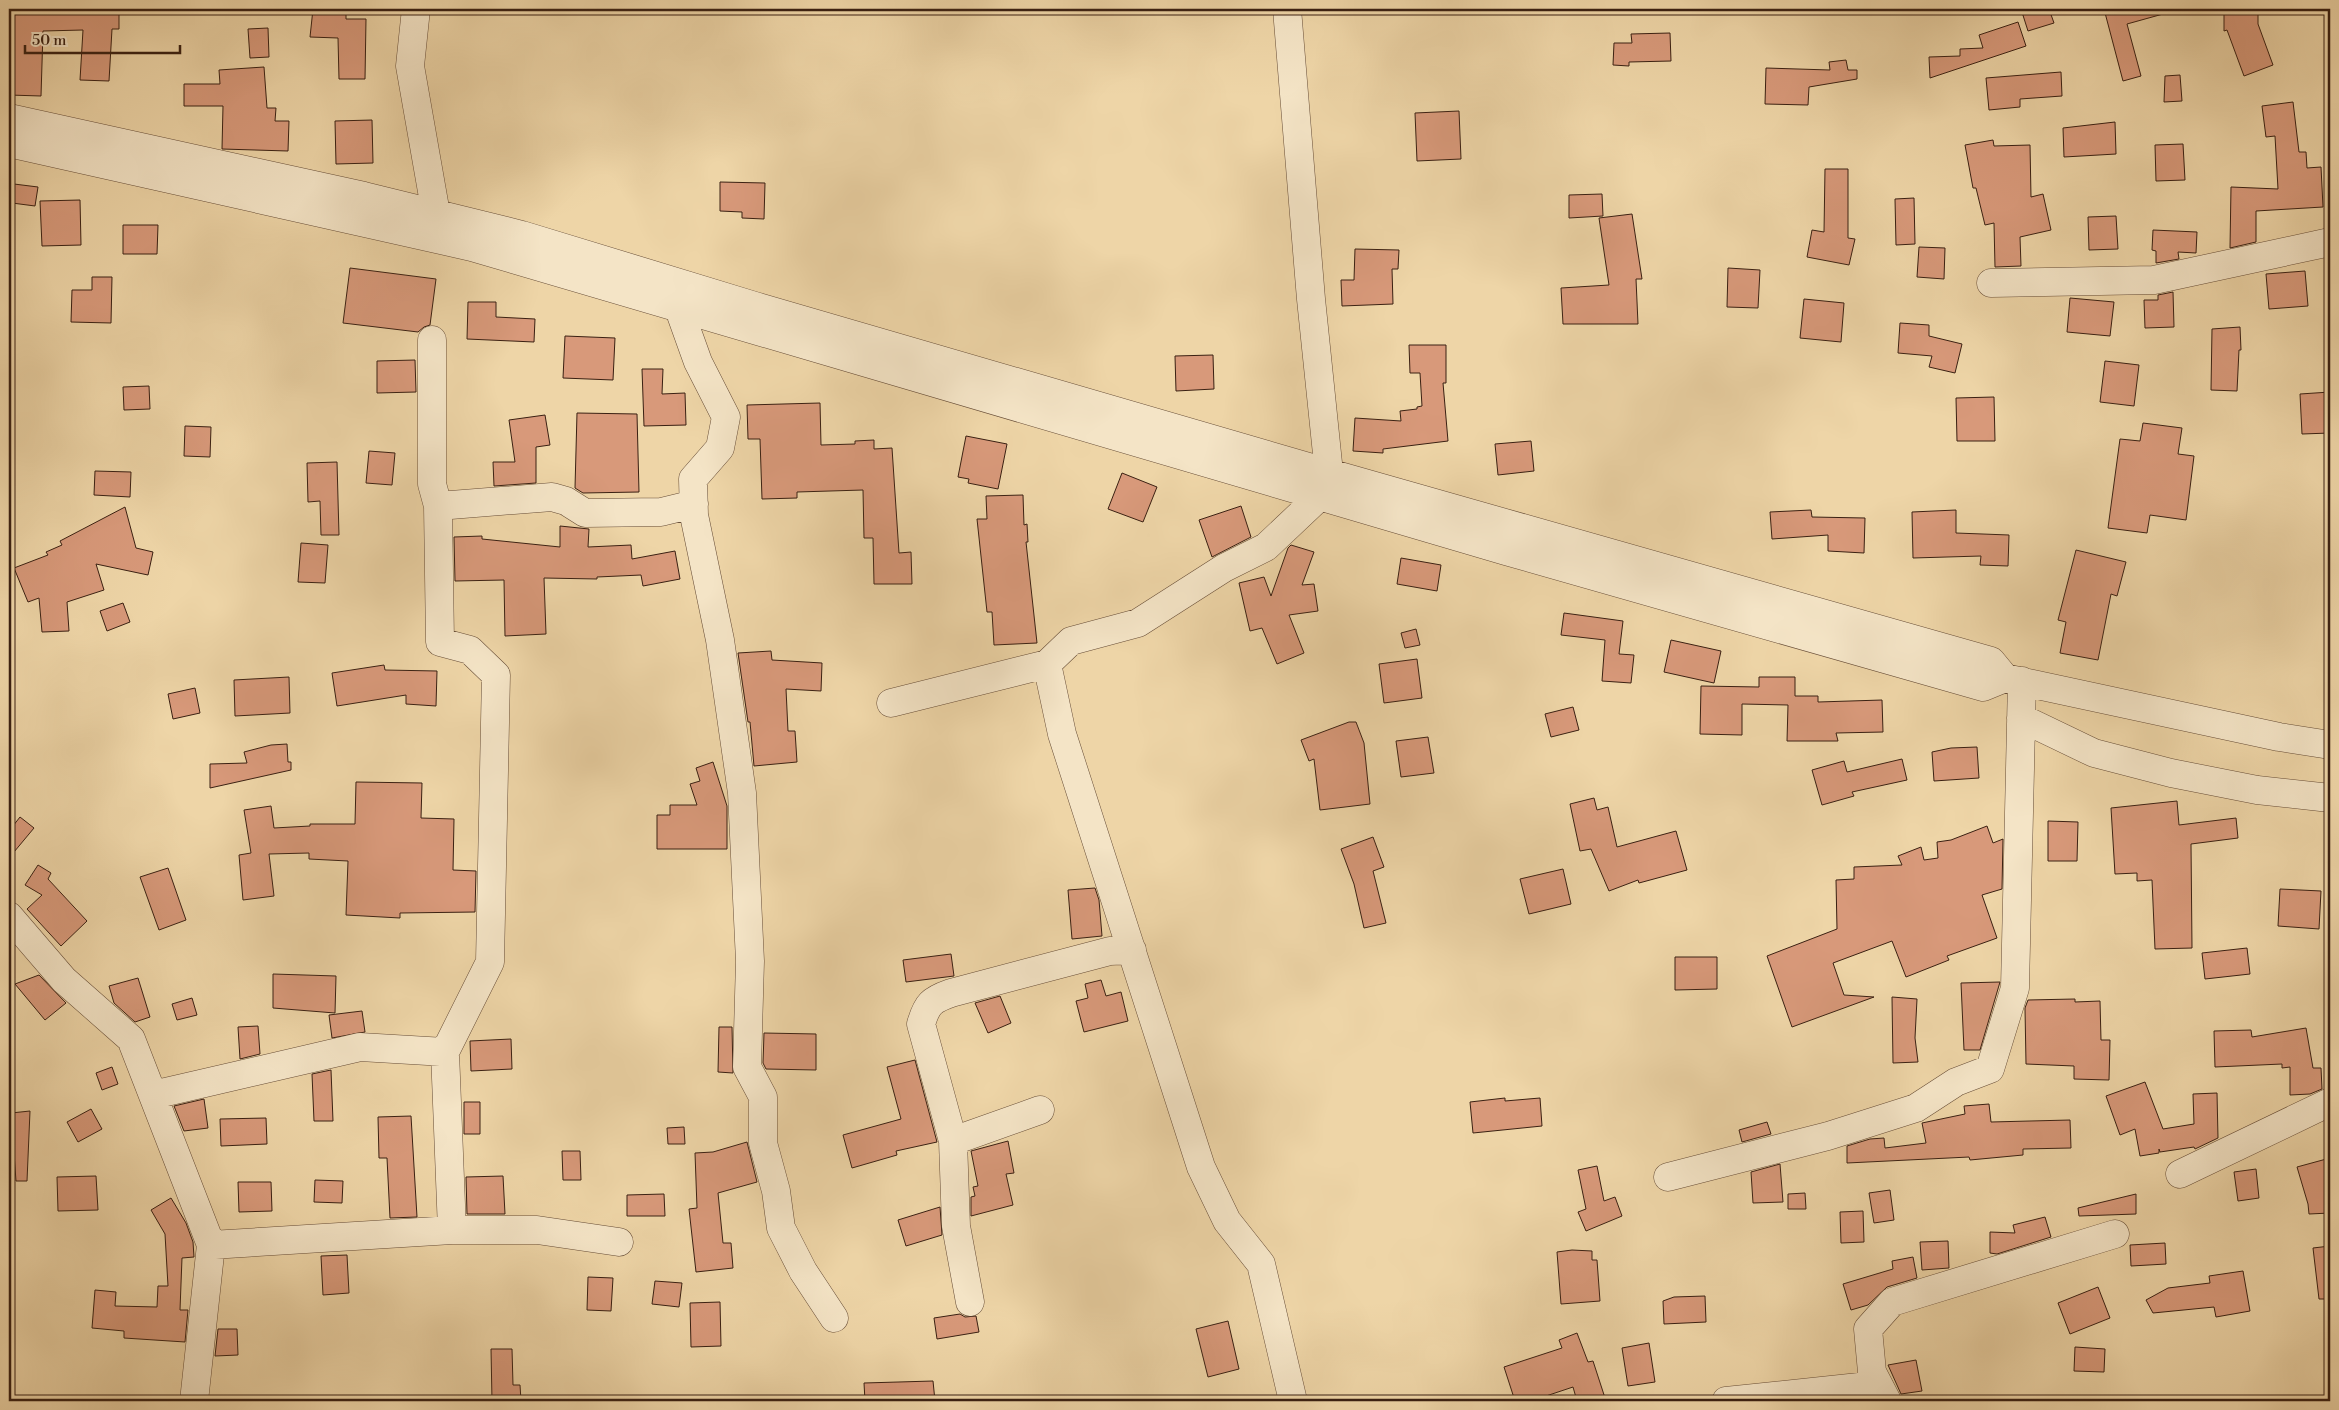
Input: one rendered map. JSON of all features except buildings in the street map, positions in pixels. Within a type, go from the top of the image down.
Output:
[{"type":"street","points":[[416,9],[410,66],[444,224]]},
{"type":"street","points":[[891,704],[1046,664],[1071,641],[1138,623],[1224,568],[1266,548],[1324,484],[1287,9]]},
{"type":"street","points":[[9,118],[444,224],[472,247],[679,309],[1324,484]]},
{"type":"street","points":[[9,143],[444,224],[522,234],[1983,687],[2014,680],[2279,738],[2330,746]]},
{"type":"street","points":[[1991,283],[2154,280],[2330,242]]},
{"type":"street","points":[[679,309],[698,362],[726,417],[720,448],[693,479],[694,515],[720,640],[742,793],[750,961],[747,1067],[763,1097],[763,1143],[776,1190],[781,1228],[803,1271],[834,1318]]},
{"type":"street","points":[[432,340],[432,484],[438,506],[440,642],[470,650],[496,675],[490,962],[445,1052],[452,1230]]},
{"type":"street","points":[[438,506],[552,497],[566,502],[585,513],[660,512],[694,504]]},
{"type":"street","points":[[1046,664],[1062,734],[1201,1167],[1226,1221],[1261,1264],[1293,1401]]},
{"type":"street","points":[[1668,1177],[1828,1136],[1916,1108],[1956,1082],[1990,1069],[2015,988],[2021,718],[2014,680]]},
{"type":"street","points":[[2021,718],[2094,753],[2152,768],[2257,790],[2330,798]]},
{"type":"street","points":[[9,916],[64,980],[131,1039],[211,1245],[194,1401]]},
{"type":"street","points":[[970,1302],[956,1226],[954,1141],[921,1024],[926,1007],[937,998],[951,993],[1110,951],[1132,950]]},
{"type":"street","points":[[152,1095],[360,1047],[445,1052]]},
{"type":"street","points":[[2180,1174],[2330,1102]]},
{"type":"street","points":[[954,1141],[1040,1110]]},
{"type":"street","points":[[211,1245],[452,1230],[537,1230],[619,1242]]},
{"type":"street","points":[[1726,1401],[1882,1393],[1872,1372],[1868,1329],[1892,1302],[2116,1234]]}]
